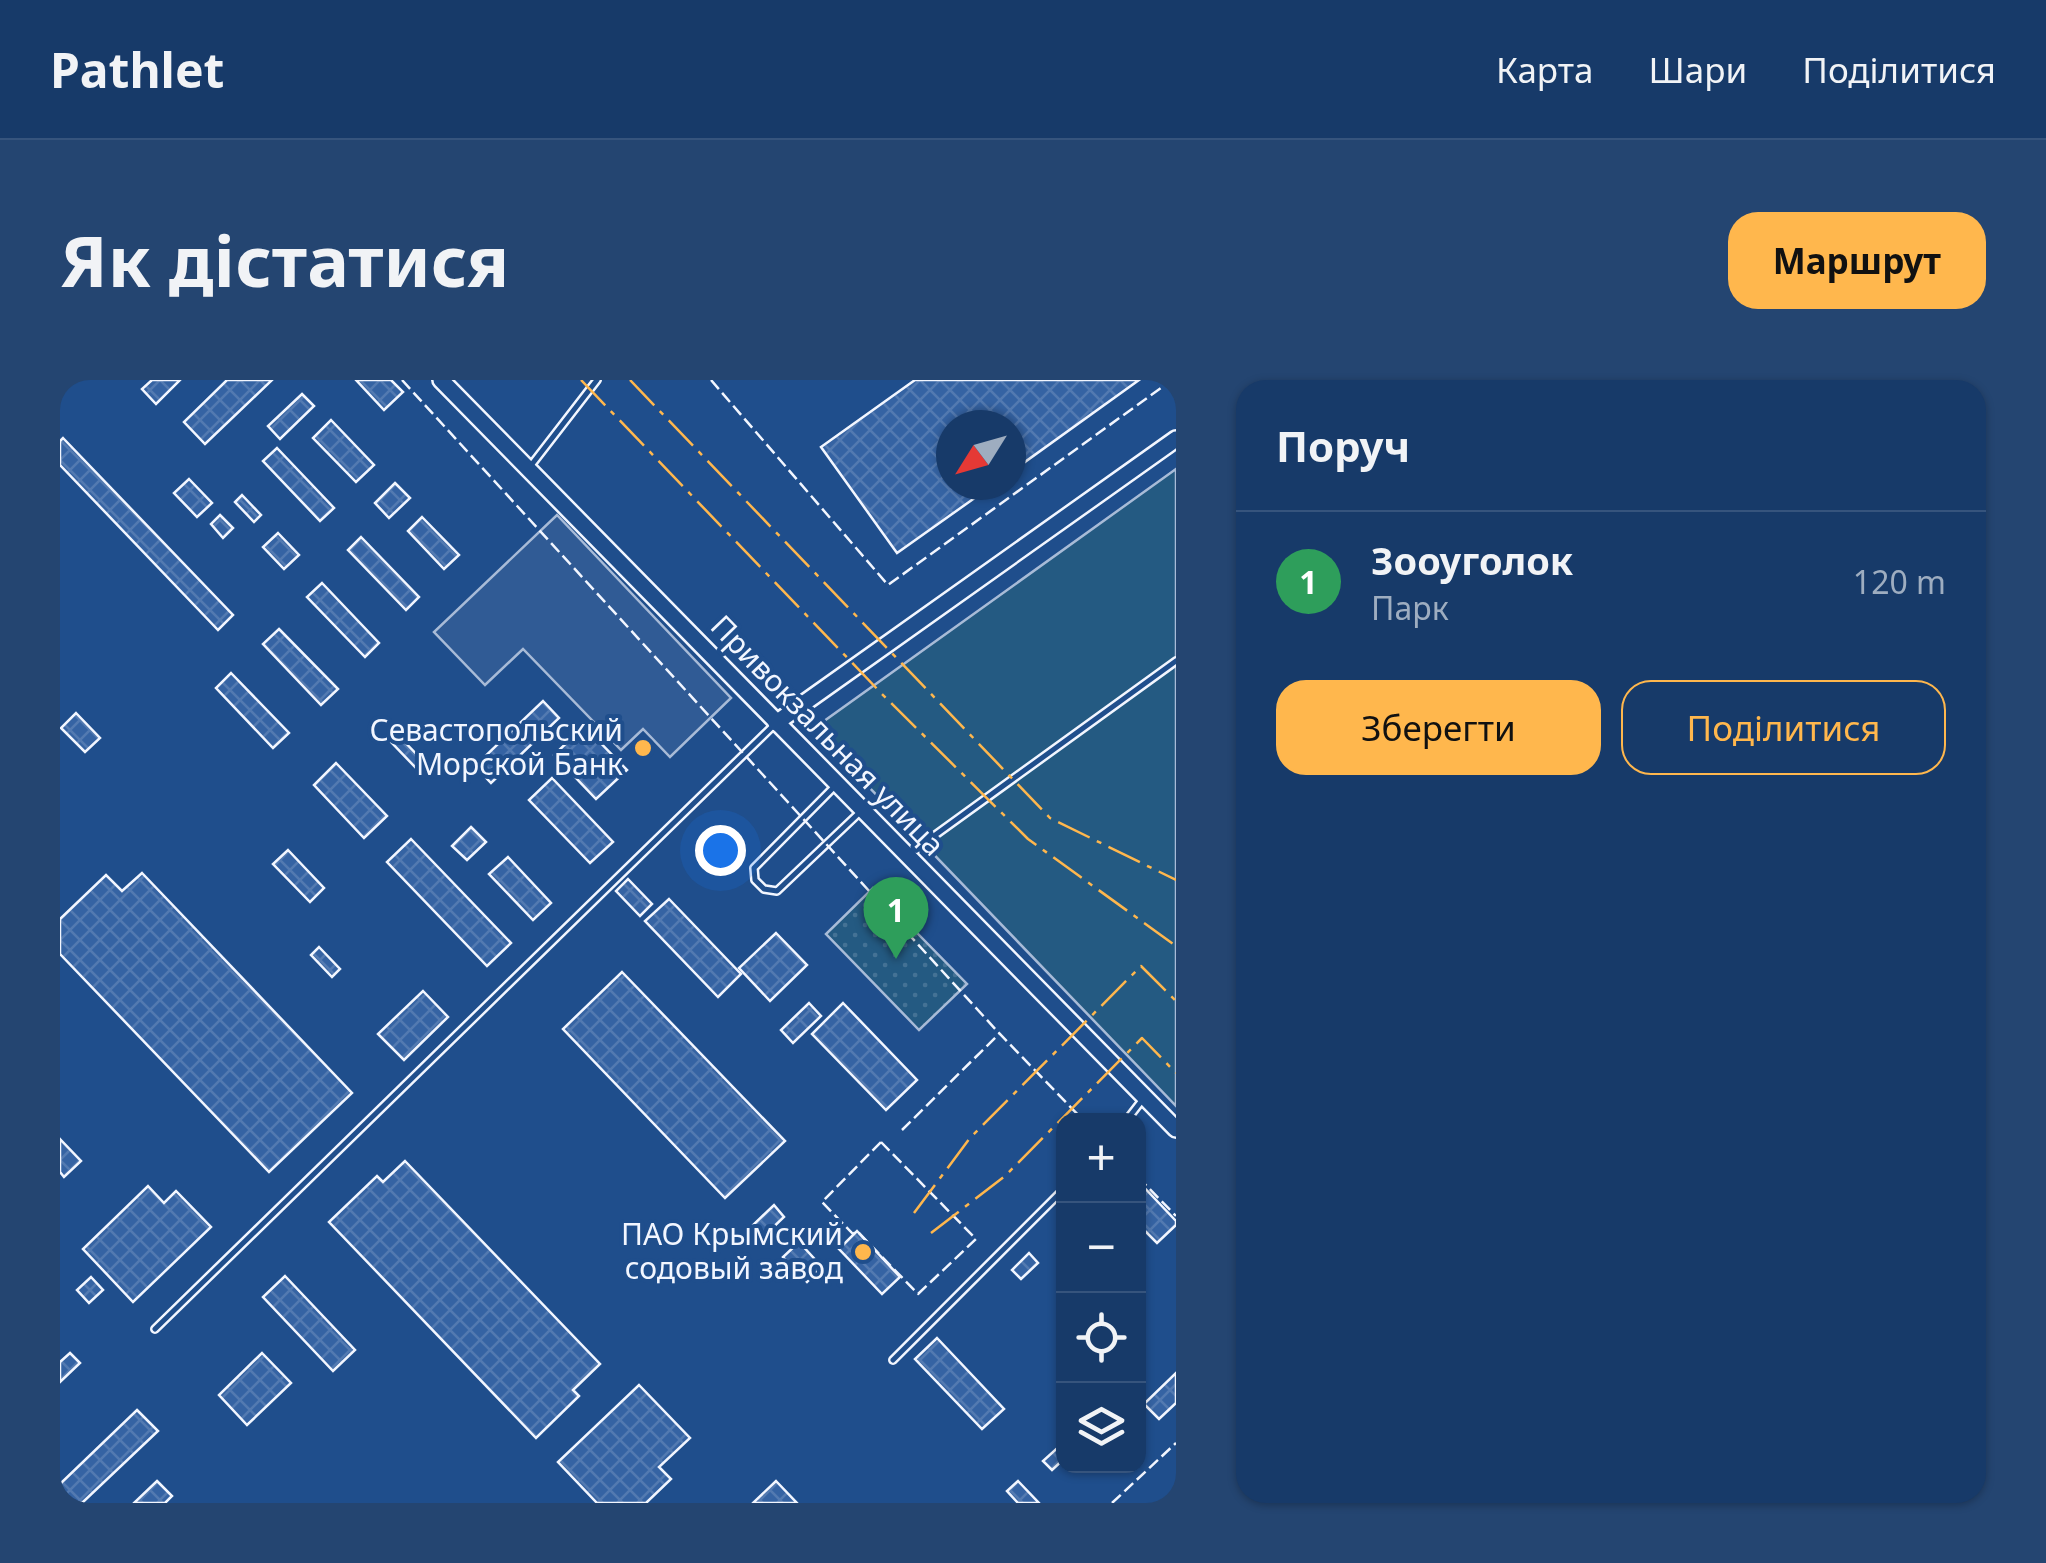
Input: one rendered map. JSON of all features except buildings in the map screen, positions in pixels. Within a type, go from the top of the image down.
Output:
[{"type":"main road","name":"Привокзальная улица","points":[[441,380],[1176,1128]]},
{"type":"main road","points":[[776,722],[1176,439]]},
{"type":"lane","points":[[528,469],[597,380]]},
{"type":"lane","points":[[906,856],[1176,661]]},
{"type":"lane","points":[[154,1329],[776,722]]},
{"type":"lane","points":[[836,785],[754,868],[756,880],[764,889],[777,890],[861,811]]},
{"type":"lane","points":[[1132,1113],[1145,1097]]},
{"type":"lane","points":[[894,1360],[1056,1197]]},
{"type":"shaded area","points":[[1176,469],[1176,1106],[813,729]]},
{"type":"shaded area","points":[[557,515],[731,698],[670,757],[643,729],[621,750],[523,649],[485,685],[434,632]]},
{"type":"shaded area","points":[[873,888],[967,984],[919,1030],[826,934]]},
{"type":"fence","points":[[402,380],[1076,1113]]},
{"type":"fence","points":[[711,380],[888,585],[1172,380]]},
{"type":"fence","points":[[902,1130],[1000,1033]]},
{"type":"fence","points":[[881,1142],[976,1239],[918,1294],[857,1231],[853,1234],[822,1202],[881,1142]]},
{"type":"fence","points":[[1146,1185],[1176,1216]]},
{"type":"fence","points":[[1112,1503],[1176,1443]]},
{"type":"power","points":[[581,380],[882,694],[1028,839],[1176,946]]},
{"type":"power","points":[[630,380],[1050,818],[1176,880]]},
{"type":"power","points":[[914,1213],[970,1138],[1141,966],[1176,1001]]},
{"type":"power","points":[[931,1233],[1005,1176],[1142,1038],[1176,1073]]},
{"type":"place","name":"Севастопольский Морской Банк","points":[[643,748]]},
{"type":"place","name":"Зооуголок","points":[[896,959]]},
{"type":"place","name":"ПАО Крымский содовый завод","points":[[863,1252]]}]
